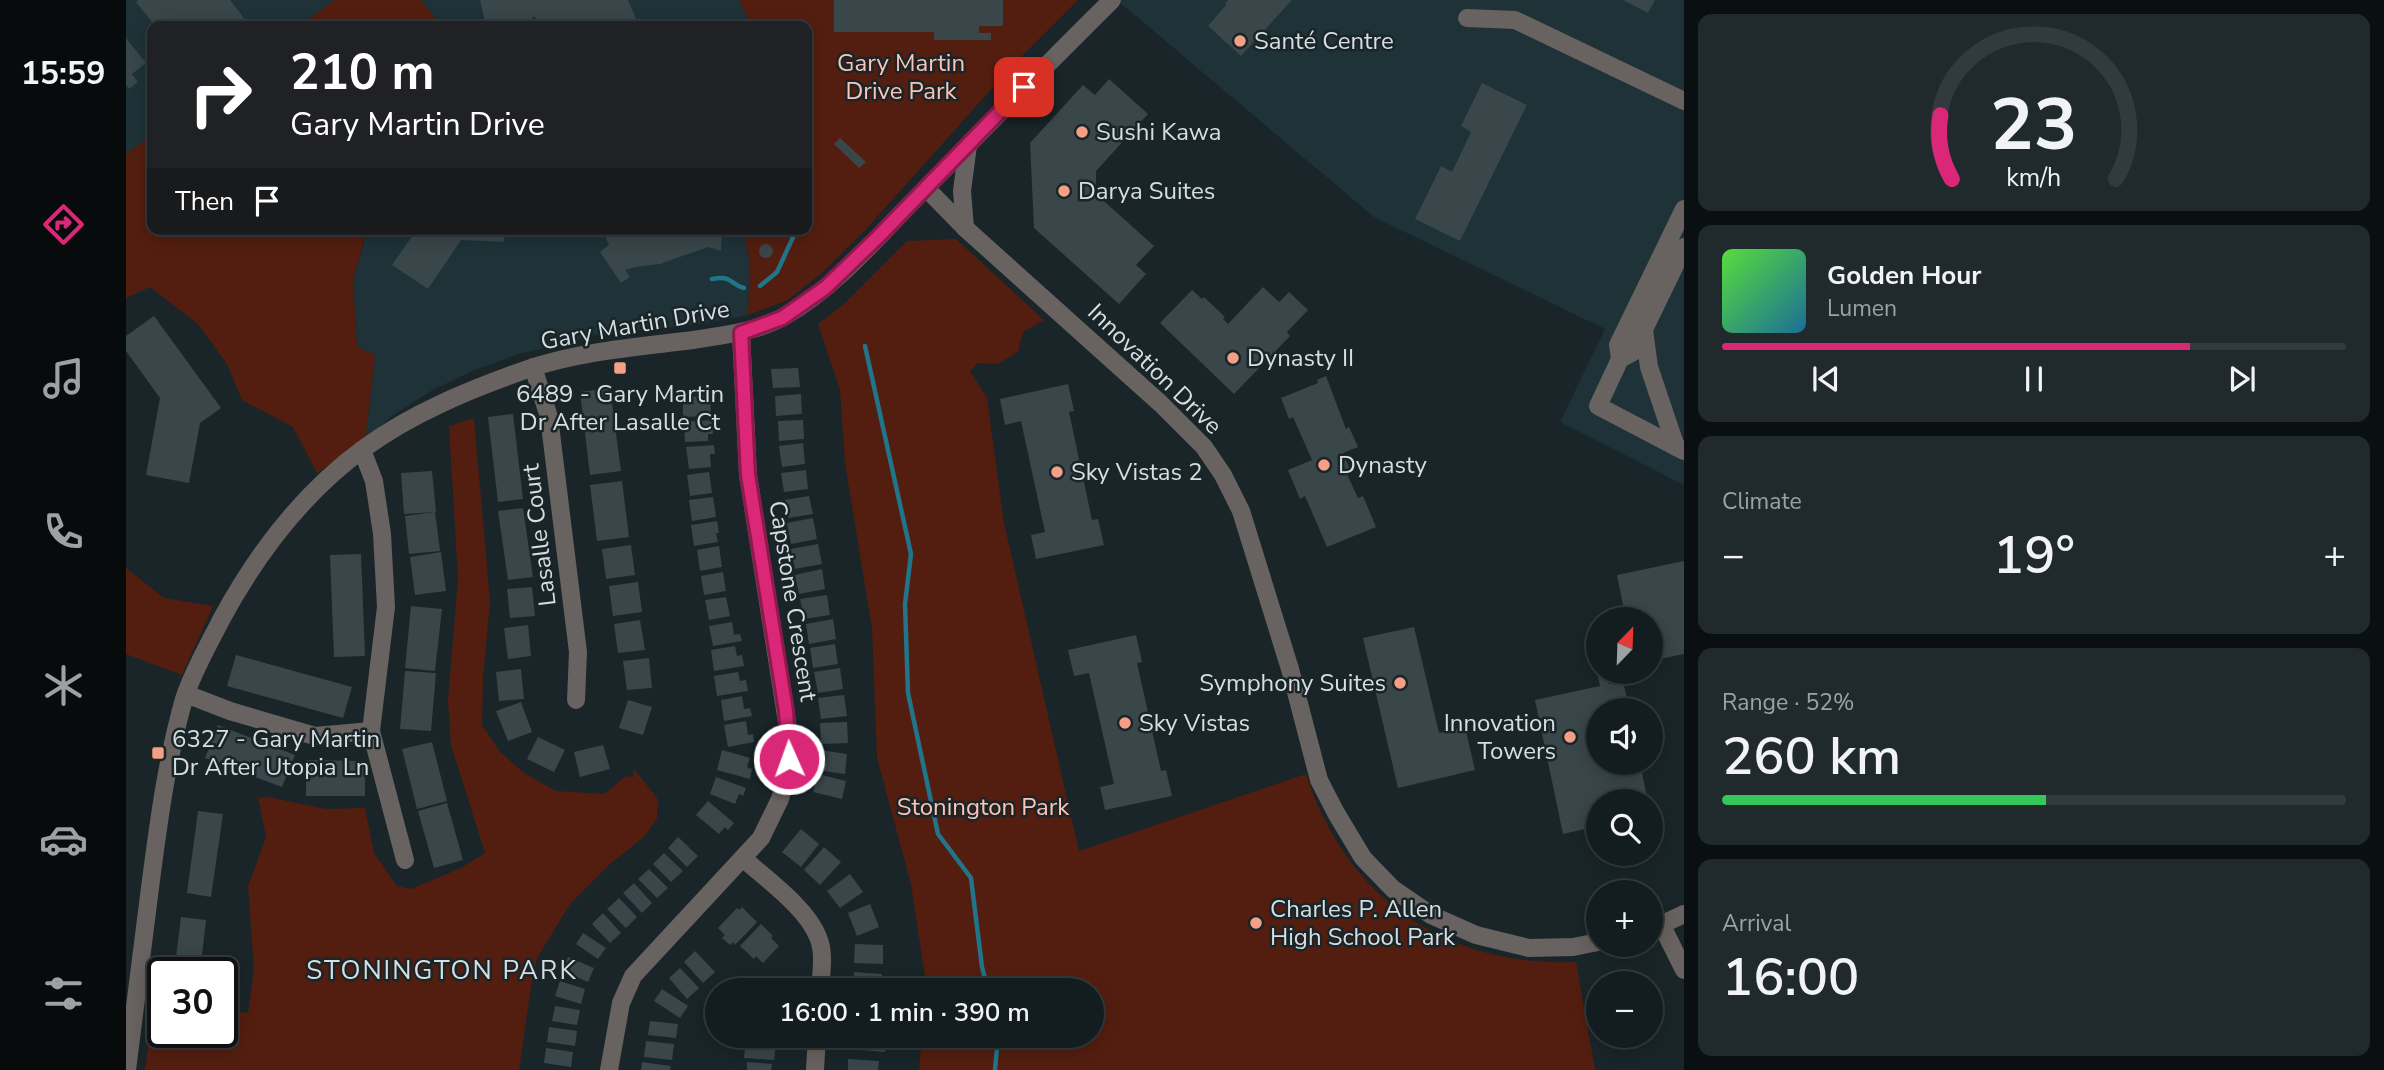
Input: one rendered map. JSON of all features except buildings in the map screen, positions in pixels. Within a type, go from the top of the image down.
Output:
[{"type":"street","name":"Gary Martin Drive","points":[[127,1070],[169,755],[186,694],[200,660],[233,599],[278,532],[320,486],[362,450],[401,425],[453,398],[533,367],[602,351],[741,333],[782,318],[825,288],[1112,0]]},
{"type":"street","points":[[1467,19],[1515,20],[1684,100]]},
{"type":"street","points":[[965,228],[962,191],[968,145]]},
{"type":"street","name":"Innovation Drive","points":[[926,188],[965,228],[1161,404],[1204,447],[1223,475],[1244,523],[1290,669],[1319,780],[1363,858],[1393,889],[1431,915],[1476,935],[1529,948],[1586,944]]},
{"type":"street","points":[[1680,449],[1598,406],[1620,359],[1618,345],[1684,209]]},
{"type":"street","points":[[1620,359],[1633,352],[1684,247]]},
{"type":"street","points":[[1644,330],[1649,367],[1680,449]]},
{"type":"street","name":"Capstone Crescent","points":[[609,1070],[621,1003],[633,976],[761,838],[780,799],[786,779],[789,735],[748,475],[741,333]]},
{"type":"street","name":"Lasalle Court","points":[[533,367],[549,417],[578,652],[576,700]]},
{"type":"street","points":[[362,450],[374,481],[382,534],[386,607],[371,732],[405,860]]},
{"type":"street","points":[[186,694],[230,711],[315,736],[371,732]]},
{"type":"street","points":[[744,859],[798,909],[814,929],[822,950],[821,978]]},
{"type":"street","points":[[1663,924],[1684,914]]},
{"type":"street","points":[[1663,938],[1684,970]]},
{"type":"street","points":[[815,1070],[816,1048]]},
{"type":"shaded area","points":[[126,0],[335,0],[306,21],[147,21],[147,139],[126,154]]},
{"type":"shaded area","points":[[421,0],[739,0],[750,21],[437,21]]},
{"type":"shaded area","points":[[1117,0],[1684,0],[1684,485],[1560,422],[1605,329],[1374,217]]},
{"type":"shaded area","points":[[366,235],[744,235],[750,263],[748,315],[703,324],[596,335],[519,354],[472,371],[431,391],[392,416],[365,441],[375,356],[357,347],[353,280]]},
{"type":"green space","points":[[335,0],[421,0],[437,21],[306,21]]},
{"type":"green space","name":"Gary Martin Drive Park","points":[[739,0],[1078,0],[1012,66],[868,227],[824,271],[788,300],[748,315],[750,263],[744,235],[812,235],[812,21],[750,21]]},
{"type":"green space","points":[[147,139],[147,235],[365,235],[353,280],[357,347],[375,355],[365,441],[317,473],[293,427],[242,400],[227,364],[198,324],[150,287],[126,298],[126,154]]},
{"type":"green space","name":"Stonington Park","points":[[956,239],[1044,320],[1023,332],[1018,352],[997,364],[978,363],[970,371],[987,398],[1004,523],[1079,851],[1306,774],[1324,818],[1347,856],[1375,889],[1407,916],[1444,937],[1485,952],[1529,960],[1576,962],[1586,1019],[1586,1048],[1591,1048],[1595,1070],[919,1070],[921,1048],[1104,1048],[1104,978],[925,978],[911,884],[877,758],[872,628],[845,463],[840,390],[818,324],[843,305],[907,241]]},
{"type":"green space","points":[[474,418],[490,602],[483,677],[482,725],[500,752],[524,773],[556,791],[604,794],[626,776],[633,778],[634,769],[657,798],[657,818],[645,836],[610,864],[570,904],[537,958],[519,1070],[145,1070],[148,1048],[238,1048],[238,1012],[248,1013],[254,969],[248,886],[266,837],[258,798],[268,797],[326,809],[365,808],[374,853],[397,886],[411,889],[461,868],[485,853],[451,745],[448,700],[458,578],[449,426]]},
{"type":"green space","points":[[126,568],[164,598],[213,606],[182,675],[126,654]]},
{"type":"waterway","points":[[760,286],[777,272],[794,235]]},
{"type":"waterway","points":[[712,279],[728,279],[744,288]]},
{"type":"waterway","points":[[865,346],[911,554],[905,604],[908,693],[938,834],[971,878],[985,978]]},
{"type":"waterway","points":[[995,1070],[997,1048]]},
{"type":"place","name":"Santé Centre","points":[[1240,41]]},
{"type":"place","name":"Sushi Kawa","points":[[1082,132]]},
{"type":"place","name":"Darya Suites","points":[[1064,191]]},
{"type":"place","name":"Dynasty II","points":[[1233,358]]},
{"type":"place","name":"6489 - Gary Martin Dr After Lasalle Ct","points":[[620,368]]},
{"type":"place","name":"Dynasty","points":[[1324,465]]},
{"type":"place","name":"Sky Vistas 2","points":[[1057,472]]},
{"type":"place","name":"Symphony Suites","points":[[1400,683]]},
{"type":"place","name":"Sky Vistas","points":[[1125,723]]},
{"type":"place","name":"Innovation Towers","points":[[1570,737]]},
{"type":"place","name":"6327 - Gary Martin Dr After Utopia Ln","points":[[158,753]]},
{"type":"place","name":"Charles P. Allen High School Park","points":[[1256,923]]},
{"type":"district","name":"STONINGTON PARK","points":[[442,970]]},
{"type":"route","points":[[789,759],[786,711],[748,475],[741,333],[782,318],[825,288],[1024,87]]}]
